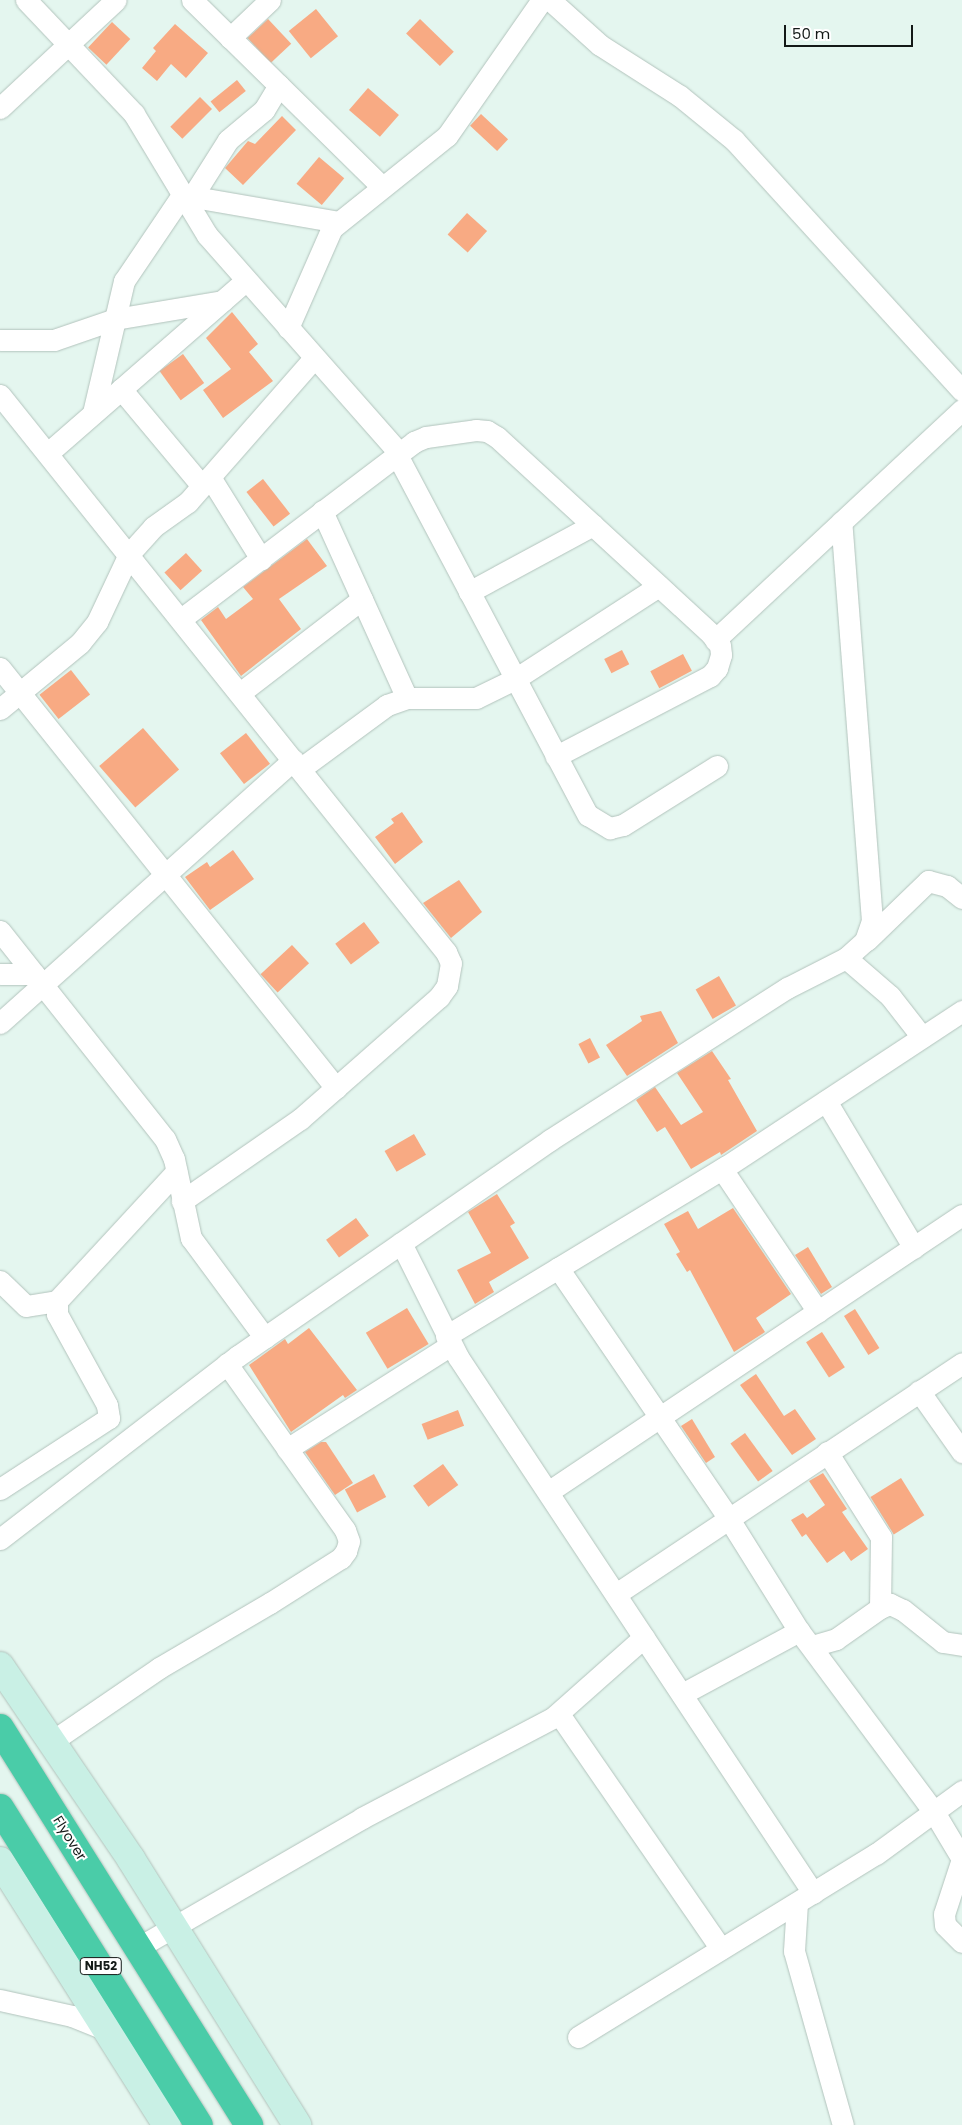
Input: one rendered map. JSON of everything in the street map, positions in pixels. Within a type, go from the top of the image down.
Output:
[{"type":"highway","name":"Flyover","points":[[0,1728],[139,1947]]},
{"type":"highway","name":"NH52","points":[[0,1808],[199,2125]]},
{"type":"highway","name":"NH52","points":[[139,1947],[249,2125]]},
{"type":"main road","points":[[0,1666],[131,1859],[297,2125]]},
{"type":"main road","points":[[0,1861],[167,2125]]},
{"type":"street","points":[[26,0],[134,114],[187,196],[206,235],[398,454],[588,815],[598,824],[610,828],[623,825],[716,766]]},
{"type":"street","points":[[0,108],[116,0]]},
{"type":"street","points":[[192,0],[382,187]]},
{"type":"street","points":[[230,38],[270,0]]},
{"type":"street","points":[[288,328],[326,236],[338,222],[453,129],[542,0]]},
{"type":"street","points":[[550,0],[600,45],[680,96],[743,149],[962,391]]},
{"type":"street","points":[[93,413],[128,271],[228,140],[264,110],[279,85]]},
{"type":"street","points":[[187,196],[338,222]]},
{"type":"street","points":[[48,453],[246,280]]},
{"type":"street","points":[[0,340],[54,340],[115,319],[223,300]]},
{"type":"street","points":[[0,709],[89,632],[129,554],[150,530],[184,506],[314,358]]},
{"type":"street","points":[[121,389],[206,481],[261,558]]},
{"type":"street","points":[[0,395],[297,764],[446,952],[451,963],[451,975],[439,997],[294,1124],[182,1201]]},
{"type":"street","points":[[715,640],[962,410]]},
{"type":"street","points":[[181,619],[398,454],[426,437],[487,431],[497,437],[660,586],[715,640],[721,655],[717,668],[710,676],[556,756]]},
{"type":"street","points":[[322,511],[407,698]]},
{"type":"street","points":[[841,522],[872,921],[865,942]]},
{"type":"street","points":[[469,592],[593,525]]},
{"type":"street","points":[[0,1023],[38,979],[297,764],[387,705],[407,698],[476,698],[515,679],[660,586]]},
{"type":"street","points":[[240,693],[362,599]]},
{"type":"street","points":[[0,668],[336,1088]]},
{"type":"street","points":[[0,1539],[228,1364],[561,1133],[787,988],[846,958],[928,881],[948,886],[962,898]]},
{"type":"street","points":[[0,931],[165,1139],[176,1172],[182,1201],[196,1248],[265,1338]]},
{"type":"street","points":[[846,958],[890,996],[922,1037]]},
{"type":"street","points":[[0,974],[38,979]]},
{"type":"street","points":[[287,1449],[558,1268],[722,1169],[962,1011]]},
{"type":"street","points":[[826,1101],[914,1248]]},
{"type":"street","points":[[722,1169],[818,1312]]},
{"type":"street","points":[[0,1281],[26,1306],[57,1302],[176,1172]]},
{"type":"street","points":[[548,1492],[962,1216]]},
{"type":"street","points":[[401,1243],[449,1340],[682,1694],[805,1898],[794,1951],[843,2125]]},
{"type":"street","points":[[558,1268],[729,1519],[805,1638],[934,1812],[962,1859],[944,1914],[945,1925],[962,1942]]},
{"type":"street","points":[[0,1489],[109,1418],[108,1406],[57,1314],[57,1302]]},
{"type":"street","points":[[616,1594],[962,1363]]},
{"type":"street","points":[[51,1742],[159,1668],[341,1558],[349,1540],[345,1530],[228,1364]]},
{"type":"street","points":[[919,1391],[962,1452]]},
{"type":"street","points":[[827,1452],[881,1538],[880,1608]]},
{"type":"street","points":[[682,1694],[805,1638],[842,1636],[880,1608],[897,1606],[943,1642],[962,1644]]},
{"type":"street","points":[[139,1947],[362,1818],[559,1714],[644,1637]]},
{"type":"street","points":[[559,1714],[721,1949]]},
{"type":"street","points":[[578,2037],[876,1854],[962,1791]]},
{"type":"street","points":[[0,2000],[72,2016],[107,2030]]},
{"type":"building","points":[[316,9],[338,36],[311,58],[289,31]]},
{"type":"building","points":[[268,19],[291,44],[271,63],[248,38]]},
{"type":"building","points":[[420,19],[454,52],[440,66],[406,33]]},
{"type":"building","points":[[112,22],[130,39],[106,65],[88,48]]},
{"type":"building","points":[[175,24],[208,53],[186,78],[171,64],[157,81],[142,68],[156,51],[153,48]]},
{"type":"building","points":[[237,80],[246,91],[219,112],[211,101]]},
{"type":"building","points":[[368,88],[399,115],[380,137],[349,110]]},
{"type":"building","points":[[200,97],[212,109],[182,139],[170,127]]},
{"type":"building","points":[[481,114],[508,139],[497,151],[470,126]]},
{"type":"building","points":[[282,116],[296,130],[243,185],[225,168],[248,141],[255,144]]},
{"type":"building","points":[[319,157],[344,178],[322,205],[297,184]]},
{"type":"building","points":[[467,213],[487,231],[468,253],[448,235]]},
{"type":"building","points":[[232,312],[258,344],[249,352],[273,381],[223,418],[203,390],[231,369],[206,338]]},
{"type":"building","points":[[183,354],[204,383],[181,400],[160,371]]},
{"type":"building","points":[[263,479],[290,514],[274,527],[246,492]]},
{"type":"building","points":[[307,539],[327,566],[279,599],[301,629],[241,676],[201,620],[218,607],[226,619],[253,599],[243,587]]},
{"type":"building","points":[[186,553],[202,571],[181,590],[164,572]]},
{"type":"building","points":[[622,650],[629,664],[611,673],[604,659]]},
{"type":"building","points":[[683,654],[692,671],[659,688],[650,671]]},
{"type":"building","points":[[71,670],[90,694],[59,719],[39,695]]},
{"type":"building","points":[[143,728],[179,770],[135,808],[99,766]]},
{"type":"building","points":[[246,733],[270,764],[244,784],[220,753]]},
{"type":"building","points":[[402,812],[423,842],[395,864],[375,837],[394,823],[391,819]]},
{"type":"building","points":[[233,850],[254,879],[210,910],[185,877],[207,862],[210,867]]},
{"type":"building","points":[[459,880],[482,912],[451,938],[423,903]]},
{"type":"building","points":[[364,922],[380,943],[351,964],[335,944]]},
{"type":"building","points":[[292,945],[309,963],[278,993],[261,974]]},
{"type":"building","points":[[719,976],[736,1005],[713,1019],[696,989]]},
{"type":"building","points":[[661,1011],[678,1043],[627,1076],[606,1045],[642,1021],[640,1016]]},
{"type":"building","points":[[590,1038],[600,1058],[588,1064],[578,1044]]},
{"type":"building","points":[[712,1051],[731,1079],[728,1080],[757,1131],[721,1155],[720,1152],[691,1169],[665,1127],[657,1132],[636,1100],[655,1087],[681,1125],[703,1112],[677,1073]]},
{"type":"building","points":[[414,1134],[426,1155],[397,1172],[385,1151]]},
{"type":"building","points":[[497,1194],[515,1223],[510,1226],[529,1258],[489,1282],[494,1292],[475,1304],[457,1270],[491,1253],[468,1212]]},
{"type":"building","points":[[733,1208],[791,1294],[756,1318],[765,1332],[734,1352],[690,1270],[687,1272],[676,1254],[680,1252],[664,1224],[688,1211],[698,1229]]},
{"type":"building","points":[[356,1218],[369,1236],[339,1258],[326,1240]]},
{"type":"building","points":[[808,1247],[832,1287],[821,1294],[795,1255]]},
{"type":"building","points":[[407,1308],[429,1344],[387,1369],[366,1333]]},
{"type":"building","points":[[855,1309],[879,1348],[868,1355],[844,1316]]},
{"type":"building","points":[[309,1328],[357,1390],[345,1398],[343,1395],[291,1432],[249,1365],[285,1339],[288,1344]]},
{"type":"building","points":[[822,1332],[845,1367],[829,1378],[806,1342]]},
{"type":"building","points":[[756,1374],[784,1416],[795,1409],[816,1439],[792,1455],[740,1385]]},
{"type":"building","points":[[458,1410],[464,1426],[428,1440],[422,1424]]},
{"type":"building","points":[[692,1419],[715,1457],[706,1463],[681,1426]]},
{"type":"building","points":[[745,1433],[773,1471],[758,1482],[730,1444]]},
{"type":"building","points":[[321,1442],[326,1442],[353,1483],[335,1495],[305,1452]]},
{"type":"building","points":[[443,1464],[458,1485],[428,1507],[413,1486]]},
{"type":"building","points":[[823,1473],[847,1509],[842,1512],[868,1549],[851,1561],[844,1551],[827,1563],[806,1534],[802,1537],[791,1520],[803,1513],[807,1518],[825,1505],[809,1481]]},
{"type":"building","points":[[374,1474],[386,1497],[357,1512],[345,1489]]},
{"type":"building","points":[[901,1478],[924,1515],[894,1534],[870,1497]]}]
